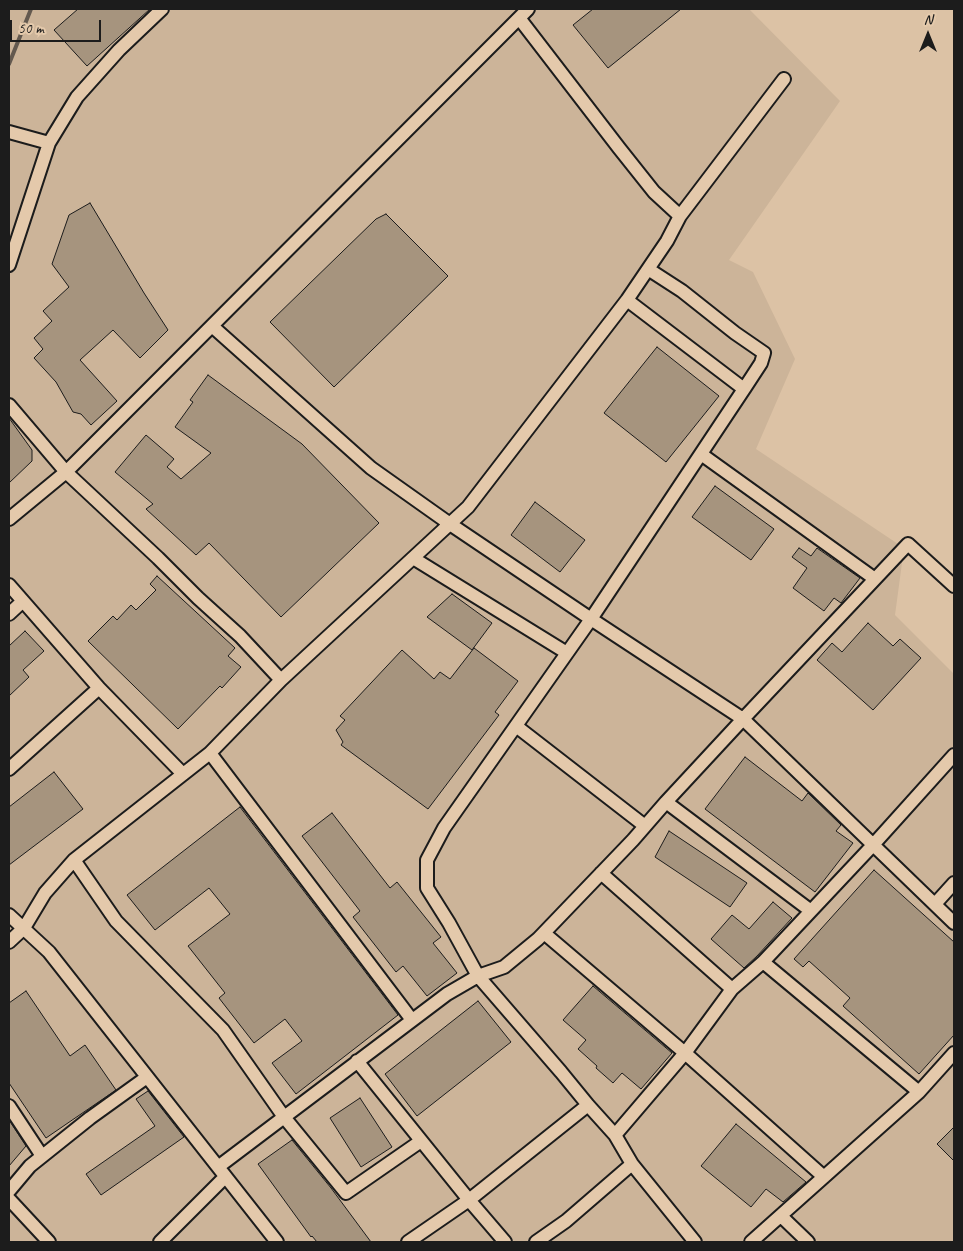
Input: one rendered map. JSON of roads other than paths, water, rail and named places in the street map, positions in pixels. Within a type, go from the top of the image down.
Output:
[{"type":"street","points":[[9,265],[49,143],[77,97],[119,50],[162,9]]},
{"type":"street","points":[[9,519],[66,472],[528,9]]},
{"type":"street","points":[[519,18],[613,141],[648,184],[680,216]]},
{"type":"street","points":[[9,942],[24,928],[45,893],[74,860],[210,753],[281,680],[468,507],[627,300],[667,241],[680,216],[784,79]]},
{"type":"street","points":[[9,132],[49,143]]},
{"type":"street","points":[[648,269],[764,353],[758,367],[744,389],[591,619],[444,828],[427,860],[427,888],[478,976],[588,1106],[615,1135],[632,1164],[695,1242]]},
{"type":"street","points":[[627,300],[744,389]]},
{"type":"street","points":[[212,326],[371,468],[591,619],[743,718],[954,923]]},
{"type":"street","points":[[9,405],[66,472],[240,636],[281,680]]},
{"type":"street","points":[[701,454],[875,579]]},
{"type":"street","points":[[160,1242],[222,1172],[284,1117],[447,994],[478,976],[504,967],[538,939],[908,544],[954,586]]},
{"type":"street","points":[[413,558],[567,653]]},
{"type":"street","points":[[9,585],[100,688],[183,774]]},
{"type":"street","points":[[9,614],[23,601]]},
{"type":"street","points":[[9,769],[100,688]]},
{"type":"street","points":[[516,726],[645,826]]},
{"type":"street","points":[[210,753],[412,1020]]},
{"type":"street","points":[[615,1135],[685,1053],[732,990],[763,962],[873,845],[954,755]]},
{"type":"street","points":[[666,802],[811,911]]},
{"type":"street","points":[[74,860],[116,921],[223,1030],[284,1117],[346,1193],[421,1141]]},
{"type":"street","points":[[601,873],[732,990]]},
{"type":"street","points":[[935,904],[954,883]]},
{"type":"street","points":[[9,915],[49,952],[277,1242]]},
{"type":"street","points":[[544,933],[685,1053],[824,1177]]},
{"type":"street","points":[[763,962],[920,1092]]},
{"type":"street","points":[[751,1242],[950,1067],[954,1053]]},
{"type":"street","points":[[357,1061],[469,1200],[506,1242]]},
{"type":"street","points":[[9,1191],[30,1166],[42,1156],[90,1118],[147,1077]]},
{"type":"street","points":[[9,1106],[42,1156]]},
{"type":"street","points":[[408,1242],[469,1200],[588,1106]]},
{"type":"street","points":[[536,1242],[566,1221],[632,1164]]},
{"type":"street","points":[[9,1199],[49,1242]]},
{"type":"street","points":[[780,1216],[808,1242]]},
{"type":"waterway","points":[[9,64],[31,9]]}]
